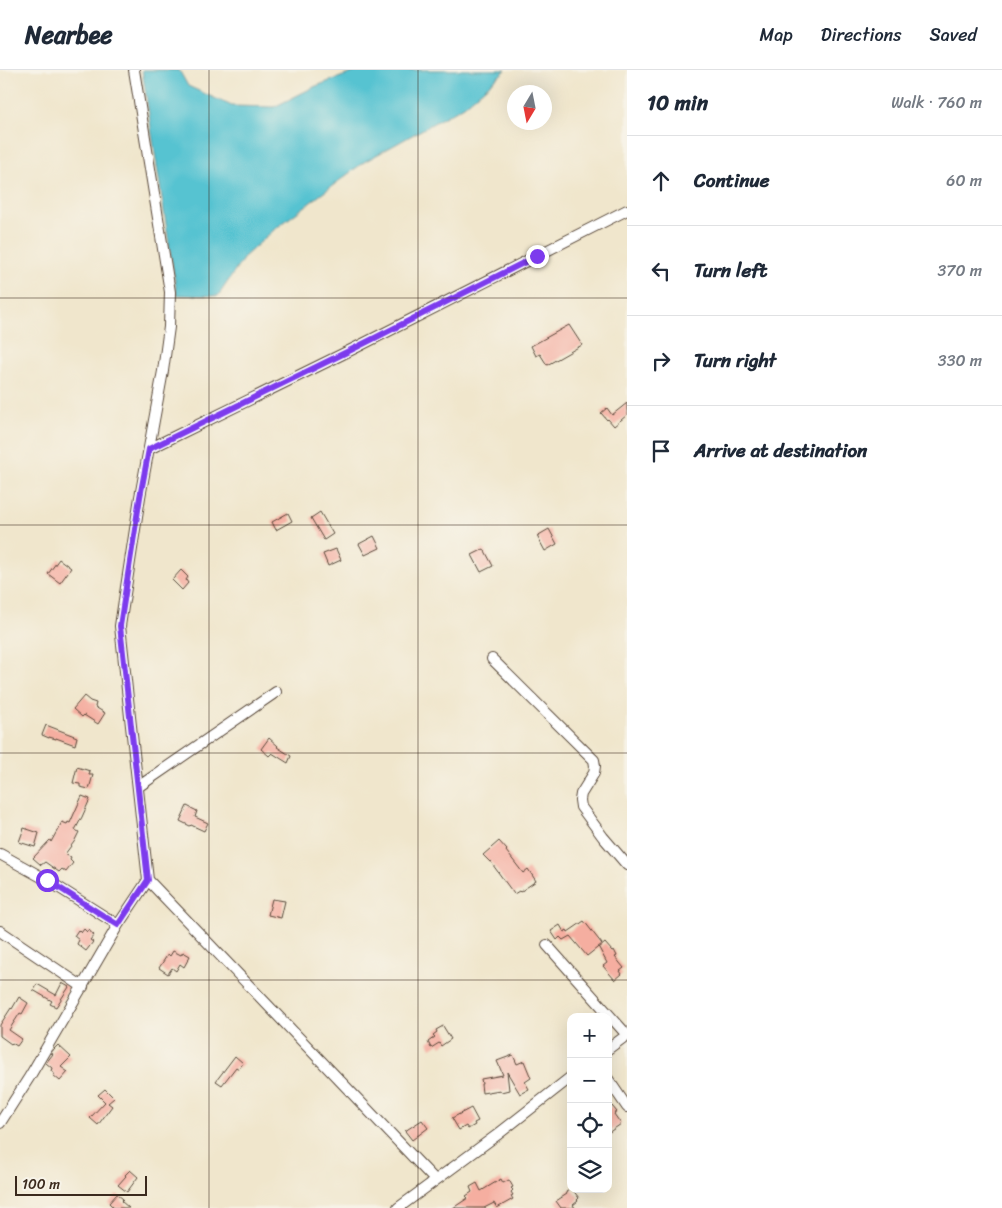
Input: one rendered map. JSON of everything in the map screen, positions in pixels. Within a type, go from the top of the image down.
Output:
[{"type":"street","points":[[134,70],[170,292],[169,327],[163,370],[140,497],[120,626],[148,880],[435,1180]]},
{"type":"street","points":[[149,449],[357,347],[627,210]]},
{"type":"street","points":[[492,658],[594,760],[594,773],[581,794],[581,807],[627,865]]},
{"type":"street","points":[[138,787],[276,692]]},
{"type":"street","points":[[0,854],[47,880],[118,925]]},
{"type":"street","points":[[0,1124],[83,987],[118,925],[148,880]]},
{"type":"street","points":[[0,931],[83,987]]},
{"type":"street","points":[[547,945],[627,1035],[612,1046]]},
{"type":"street","points":[[398,1208],[497,1135],[567,1080]]},
{"type":"street","points":[[612,1085],[627,1108]]},
{"type":"water","points":[[142,70],[179,70],[188,86],[232,106],[274,107],[316,86],[360,70],[506,70],[464,106],[364,162],[275,229],[245,256],[218,296],[177,295]]},
{"type":"building","points":[[569,325],[582,345],[547,365],[540,354],[536,356],[531,346]]},
{"type":"building","points":[[627,403],[627,415],[614,426],[601,413],[607,408],[612,415]]},
{"type":"building","points":[[320,512],[333,534],[324,540],[311,518]]},
{"type":"building","points":[[288,513],[292,521],[276,530],[272,522]]},
{"type":"building","points":[[549,529],[557,544],[545,551],[537,536]]},
{"type":"building","points":[[374,536],[380,548],[365,555],[359,544]]},
{"type":"building","points":[[336,549],[341,560],[328,566],[323,554]]},
{"type":"building","points":[[484,549],[493,566],[481,572],[472,555]]},
{"type":"building","points":[[59,559],[71,568],[60,583],[48,574]]},
{"type":"building","points":[[181,570],[188,577],[186,580],[188,583],[182,590],[172,580]]},
{"type":"building","points":[[84,696],[96,703],[95,707],[105,713],[98,724],[84,715],[82,717],[73,709]]},
{"type":"building","points":[[46,725],[77,737],[75,745],[42,735]]},
{"type":"building","points":[[269,738],[277,747],[291,756],[288,763],[272,753],[269,756],[261,749]]},
{"type":"building","points":[[77,767],[90,771],[89,775],[93,775],[89,789],[80,787],[80,784],[73,783]]},
{"type":"building","points":[[82,796],[90,799],[75,830],[79,832],[65,854],[71,858],[70,860],[73,863],[66,872],[62,869],[59,872],[45,862],[41,865],[33,858],[50,840],[51,842],[62,822],[70,823]]},
{"type":"building","points":[[187,806],[197,811],[195,817],[208,823],[204,831],[180,821]]},
{"type":"building","points":[[24,828],[39,833],[35,847],[19,842]]},
{"type":"building","points":[[499,841],[523,873],[528,869],[536,881],[520,892],[514,894],[490,861],[483,855]]},
{"type":"building","points":[[272,899],[285,901],[281,918],[268,915]]},
{"type":"building","points":[[584,921],[602,944],[587,956],[570,936],[563,940],[560,937],[557,940],[551,931],[560,925],[564,932],[567,930],[568,932]]},
{"type":"building","points":[[84,929],[94,935],[90,940],[93,942],[86,951],[77,944],[79,940],[74,936],[78,930],[81,933]]},
{"type":"building","points":[[605,943],[612,951],[614,950],[617,956],[615,957],[624,968],[620,971],[622,974],[615,980],[603,966],[607,963],[599,948]]},
{"type":"building","points":[[173,951],[181,955],[183,952],[190,956],[184,967],[180,964],[176,971],[172,968],[168,974],[159,968],[168,954],[170,956]]},
{"type":"building","points":[[62,983],[69,987],[56,1007],[50,1004],[52,1001],[33,990],[37,984],[56,995]]},
{"type":"building","points":[[19,997],[28,1003],[9,1030],[22,1039],[17,1046],[0,1036],[0,1025]]},
{"type":"building","points":[[443,1026],[451,1039],[441,1046],[439,1043],[431,1048],[428,1042],[435,1037],[433,1035],[437,1032],[436,1030]]},
{"type":"building","points":[[58,1045],[71,1057],[61,1067],[68,1072],[60,1081],[53,1075],[55,1074],[51,1071],[52,1068],[46,1063]]},
{"type":"building","points":[[513,1055],[517,1064],[524,1061],[531,1078],[525,1082],[529,1089],[520,1094],[507,1072],[509,1090],[482,1093],[481,1079],[503,1075],[497,1061]]},
{"type":"building","points":[[235,1056],[243,1063],[239,1069],[236,1067],[222,1085],[216,1081]]},
{"type":"building","points":[[105,1089],[114,1098],[108,1103],[112,1106],[98,1125],[90,1118],[105,1102],[98,1095]]},
{"type":"building","points":[[612,1106],[617,1112],[614,1114],[621,1124],[612,1130]]},
{"type":"building","points":[[471,1108],[478,1121],[468,1129],[466,1126],[459,1130],[452,1118]]},
{"type":"building","points":[[422,1120],[428,1128],[412,1140],[405,1131]]},
{"type":"building","points":[[130,1170],[138,1177],[127,1192],[118,1185]]},
{"type":"building","points":[[501,1179],[503,1183],[509,1180],[513,1187],[511,1192],[513,1195],[511,1196],[513,1199],[497,1208],[494,1203],[484,1208],[453,1208],[468,1198],[466,1196],[472,1192],[470,1187],[477,1183],[481,1191]]},
{"type":"building","points":[[566,1192],[575,1193],[579,1198],[573,1205],[575,1208],[561,1208],[556,1201],[567,1194]]},
{"type":"building","points":[[117,1194],[123,1199],[121,1201],[129,1208],[114,1208],[109,1203]]},
{"type":"route","points":[[47,880],[118,925],[148,880],[120,626],[149,449],[537,256]]}]
